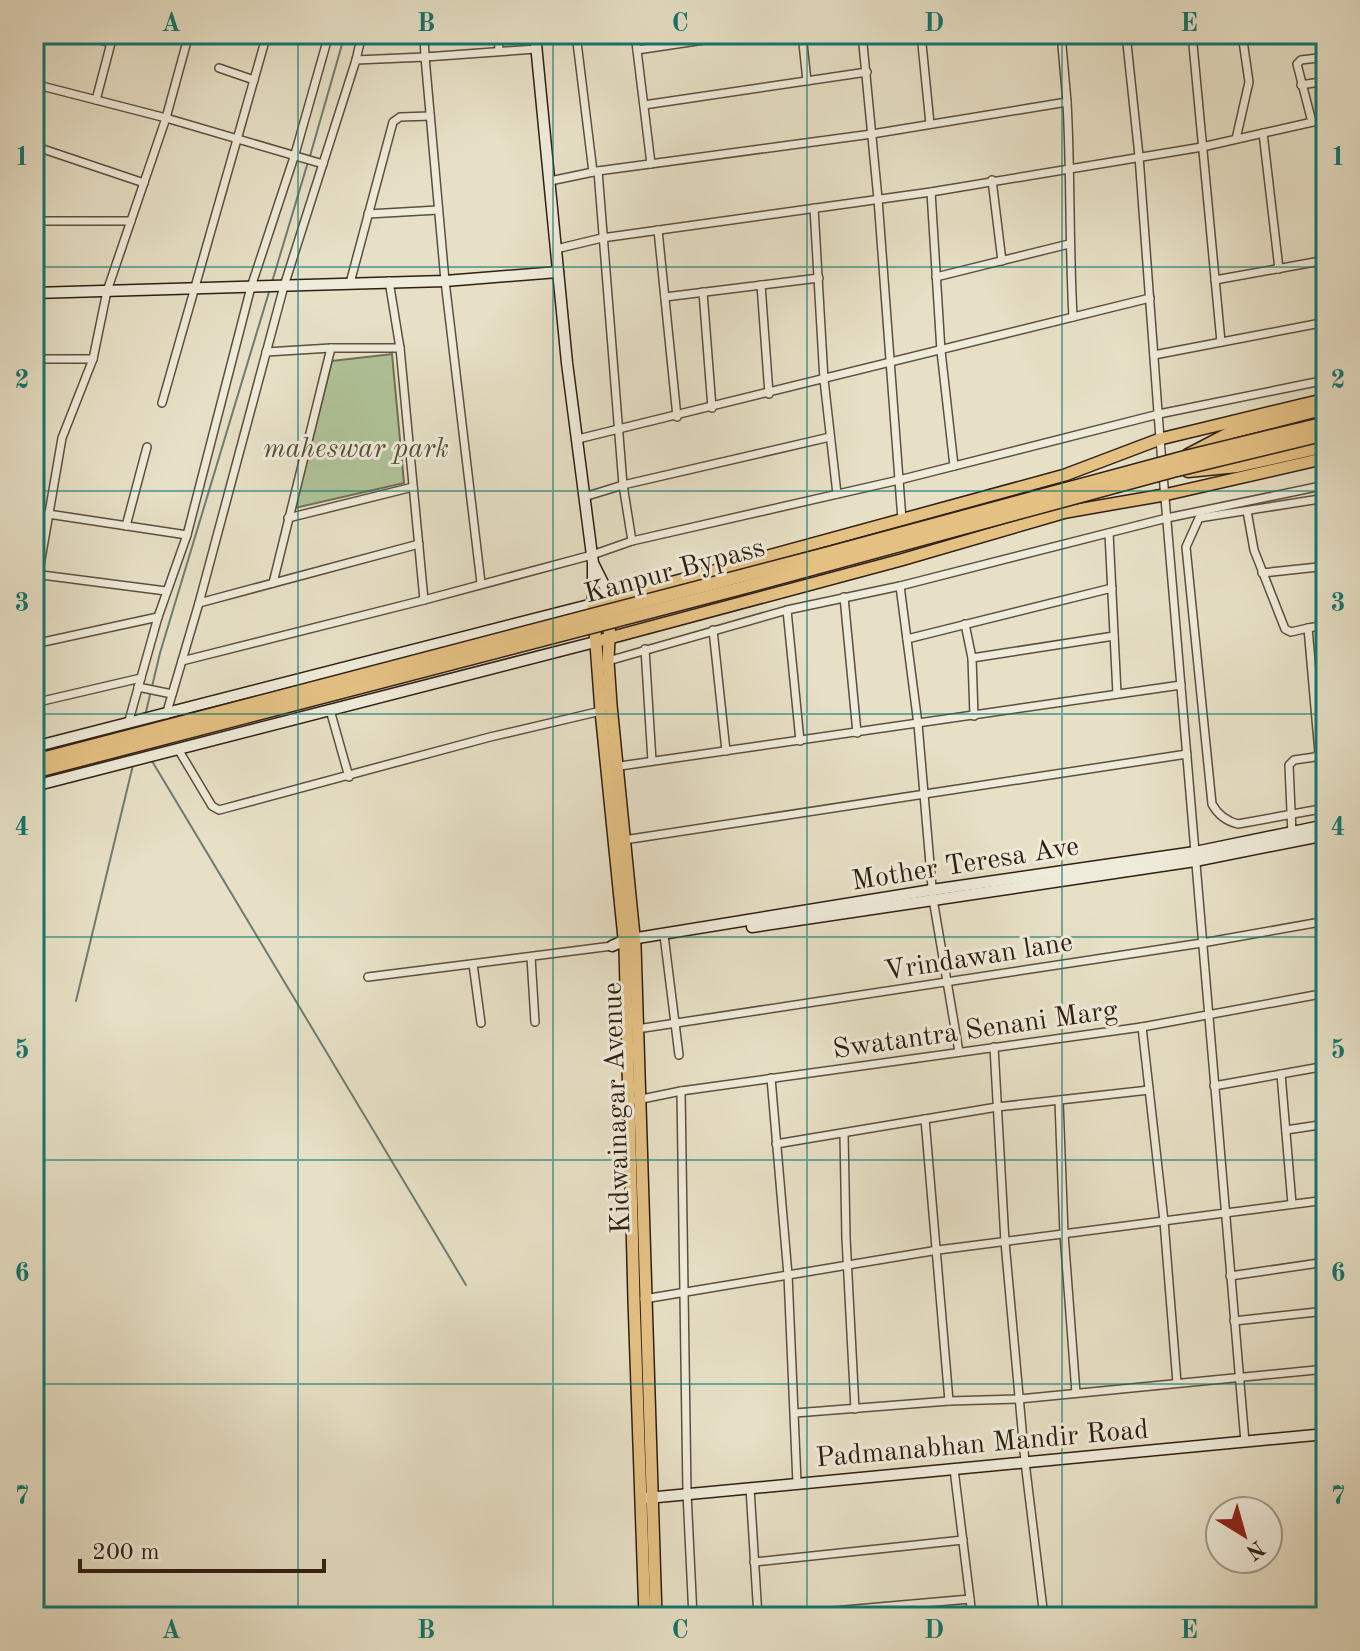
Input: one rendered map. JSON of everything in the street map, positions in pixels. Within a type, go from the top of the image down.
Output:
[{"type":"highway","points":[[1185,457],[1232,432],[1326,408]]},
{"type":"highway","name":"Kanpur Bypass","points":[[34,761],[1185,457],[1326,423]]},
{"type":"highway","name":"Kanpur Bypass","points":[[34,772],[738,589],[1173,471],[1326,434]]},
{"type":"highway","points":[[1173,471],[1237,466],[1326,446]]},
{"type":"main road","points":[[593,604],[1065,475],[1160,439],[1326,399]]},
{"type":"main road","points":[[595,642],[1066,512],[1164,495],[1326,458]]},
{"type":"main road","name":"Kidwainagar Avenue","points":[[611,599],[608,661],[612,768],[630,944],[647,1498],[656,1617]]},
{"type":"main road","name":"Kidwainagar Avenue","points":[[593,604],[601,711],[624,840],[636,1029],[634,1100]]},
{"type":"main road","name":"Kidwainagar Avenue","points":[[645,1617],[647,1498]]},
{"type":"street","points":[[78,34],[111,43]]},
{"type":"street","points":[[96,100],[114,34]]},
{"type":"street","points":[[34,600],[36,574],[62,438],[93,359],[107,291],[166,118],[189,34]]},
{"type":"street","points":[[162,403],[267,34]]},
{"type":"street","points":[[133,723],[138,687],[166,591],[187,535],[254,287],[298,155],[329,34]]},
{"type":"street","points":[[162,716],[199,603],[266,352],[280,286],[362,34]]},
{"type":"street","points":[[424,34],[445,281],[481,583]]},
{"type":"street","points":[[498,34],[499,51]]},
{"type":"street","points":[[34,747],[593,604],[592,559],[558,272],[535,34]]},
{"type":"street","points":[[576,34],[596,172],[623,485],[632,541]]},
{"type":"street","points":[[635,34],[651,164]]},
{"type":"street","points":[[637,50],[696,38],[744,34]]},
{"type":"street","points":[[802,34],[807,81]]},
{"type":"street","points":[[862,34],[878,199],[902,520]]},
{"type":"street","points":[[921,34],[930,124]]},
{"type":"street","points":[[1061,34],[1070,168],[1069,244],[1073,317]]},
{"type":"street","points":[[1126,34],[1139,156],[1164,495],[1245,1442]]},
{"type":"street","points":[[1192,34],[1221,342]]},
{"type":"street","points":[[1236,139],[1249,82],[1242,34]]},
{"type":"street","points":[[356,60],[536,49]]},
{"type":"street","points":[[1312,122],[1297,68],[1299,60],[1326,57]]},
{"type":"street","points":[[219,68],[254,80]]},
{"type":"street","points":[[644,105],[867,72]]},
{"type":"street","points":[[1301,85],[1326,81]]},
{"type":"street","points":[[34,84],[320,162]]},
{"type":"street","points":[[550,181],[1067,102]]},
{"type":"street","points":[[350,283],[393,122],[400,117],[430,116]]},
{"type":"street","points":[[556,249],[602,238],[931,192],[1202,147],[1326,119]]},
{"type":"street","points":[[1263,133],[1279,269]]},
{"type":"street","points":[[34,146],[144,183]]},
{"type":"street","points":[[992,180],[1002,261]]},
{"type":"street","points":[[931,192],[941,351],[954,466]]},
{"type":"street","points":[[814,208],[824,380],[837,494]]},
{"type":"street","points":[[368,214],[438,210]]},
{"type":"street","points":[[34,221],[131,221]]},
{"type":"street","points":[[658,230],[677,417]]},
{"type":"street","points":[[936,277],[1069,244]]},
{"type":"street","points":[[1215,280],[1326,260]]},
{"type":"street","points":[[34,293],[445,281],[558,272]]},
{"type":"street","points":[[665,297],[819,278]]},
{"type":"street","points":[[389,281],[400,348],[424,600]]},
{"type":"street","points":[[761,285],[769,394]]},
{"type":"street","points":[[703,292],[712,408]]},
{"type":"street","points":[[578,439],[1150,298]]},
{"type":"street","points":[[1154,355],[1326,322]]},
{"type":"street","points":[[273,583],[331,348]]},
{"type":"street","points":[[266,352],[400,348]]},
{"type":"street","points":[[34,359],[93,359]]},
{"type":"street","points":[[182,661],[481,583],[592,559],[632,541],[899,480],[1159,414],[1326,380]]},
{"type":"street","points":[[583,497],[830,437]]},
{"type":"street","points":[[126,526],[147,447]]},
{"type":"street","points":[[608,661],[787,610],[900,586],[1167,518],[1326,485]]},
{"type":"street","points":[[288,518],[413,487]]},
{"type":"street","points":[[1326,498],[1199,518],[1186,547],[1212,804],[1228,821],[1238,824],[1326,808]]},
{"type":"street","points":[[1247,511],[1250,536],[1285,629],[1291,632],[1326,625]]},
{"type":"street","points":[[48,514],[187,535]]},
{"type":"street","points":[[1109,533],[1117,694]]},
{"type":"street","points":[[199,603],[419,544]]},
{"type":"street","points":[[592,559],[611,599]]},
{"type":"street","points":[[1262,573],[1318,567],[1326,575]]},
{"type":"street","points":[[36,574],[166,591]]},
{"type":"street","points":[[900,586],[918,724],[933,894],[959,1052]]},
{"type":"street","points":[[907,639],[1112,588]]},
{"type":"street","points":[[844,597],[857,733]]},
{"type":"street","points":[[787,610],[800,741]]},
{"type":"street","points":[[34,644],[158,617]]},
{"type":"street","points":[[965,624],[972,658],[974,716]]},
{"type":"street","points":[[1292,836],[1289,765],[1294,760],[1314,758],[1319,753],[1308,628]]},
{"type":"street","points":[[713,630],[726,751]]},
{"type":"street","points":[[972,658],[1114,636]]},
{"type":"street","points":[[34,786],[595,642]]},
{"type":"street","points":[[645,649],[652,761]]},
{"type":"street","points":[[34,703],[141,678]]},
{"type":"street","points":[[612,768],[1181,685]]},
{"type":"street","points":[[138,687],[168,693]]},
{"type":"street","points":[[330,710],[349,777]]},
{"type":"street","points":[[178,749],[212,806],[219,810],[490,737],[601,711]]},
{"type":"street","points":[[624,840],[1187,754]]},
{"type":"street","points":[[368,977],[630,944],[933,894],[1195,856],[1292,836],[1326,825]]},
{"type":"street","points":[[1292,836],[1326,835]]},
{"type":"street","points":[[1324,921],[1326,966]]},
{"type":"street","name":"Vrindawan lane","points":[[636,1029],[1202,943],[1324,921]]},
{"type":"street","points":[[664,938],[679,1055]]},
{"type":"street","points":[[531,957],[535,1022]]},
{"type":"street","points":[[473,964],[481,1023]]},
{"type":"street","name":"Swatantra Senani Marg","points":[[634,1100],[1142,1027],[1326,993]]},
{"type":"street","points":[[1142,1027],[1164,1221],[1177,1383]]},
{"type":"street","points":[[994,1047],[1005,1242],[1025,1462],[1044,1617]]},
{"type":"street","points":[[1214,1086],[1326,1066]]},
{"type":"street","points":[[1281,1074],[1292,1204]]},
{"type":"street","points":[[771,1078],[788,1275],[797,1483]]},
{"type":"street","points":[[776,1144],[997,1107],[1149,1090]]},
{"type":"street","points":[[681,1091],[687,1493],[693,1617]]},
{"type":"street","points":[[1059,1101],[1064,1234],[1076,1393]]},
{"type":"street","points":[[925,1119],[949,1401]]},
{"type":"street","points":[[1286,1130],[1326,1124]]},
{"type":"street","points":[[844,1133],[855,1409]]},
{"type":"street","points":[[640,1300],[938,1250],[1326,1200]]},
{"type":"street","points":[[1230,1276],[1326,1262]]},
{"type":"street","points":[[1234,1321],[1326,1311]]},
{"type":"street","points":[[795,1413],[1019,1399],[1326,1369]]},
{"type":"street","name":"Padmanabhan Mandir Road","points":[[647,1498],[1326,1434]]},
{"type":"street","points":[[954,1469],[972,1617]]},
{"type":"street","points":[[750,1488],[758,1617]]},
{"type":"street","points":[[754,1562],[963,1540]]},
{"type":"street","points":[[817,1617],[822,1612],[970,1599]]},
{"type":"green space","name":"maheswar park","points":[[392,354],[404,483],[295,508],[332,361]]},
{"type":"waterway","points":[[310,156],[345,34]]},
{"type":"waterway","points":[[272,282],[308,162]]},
{"type":"waterway","points":[[145,716],[160,653],[269,292]]},
{"type":"waterway","points":[[152,761],[466,1285]]},
{"type":"waterway","points":[[76,1001],[133,765]]}]
